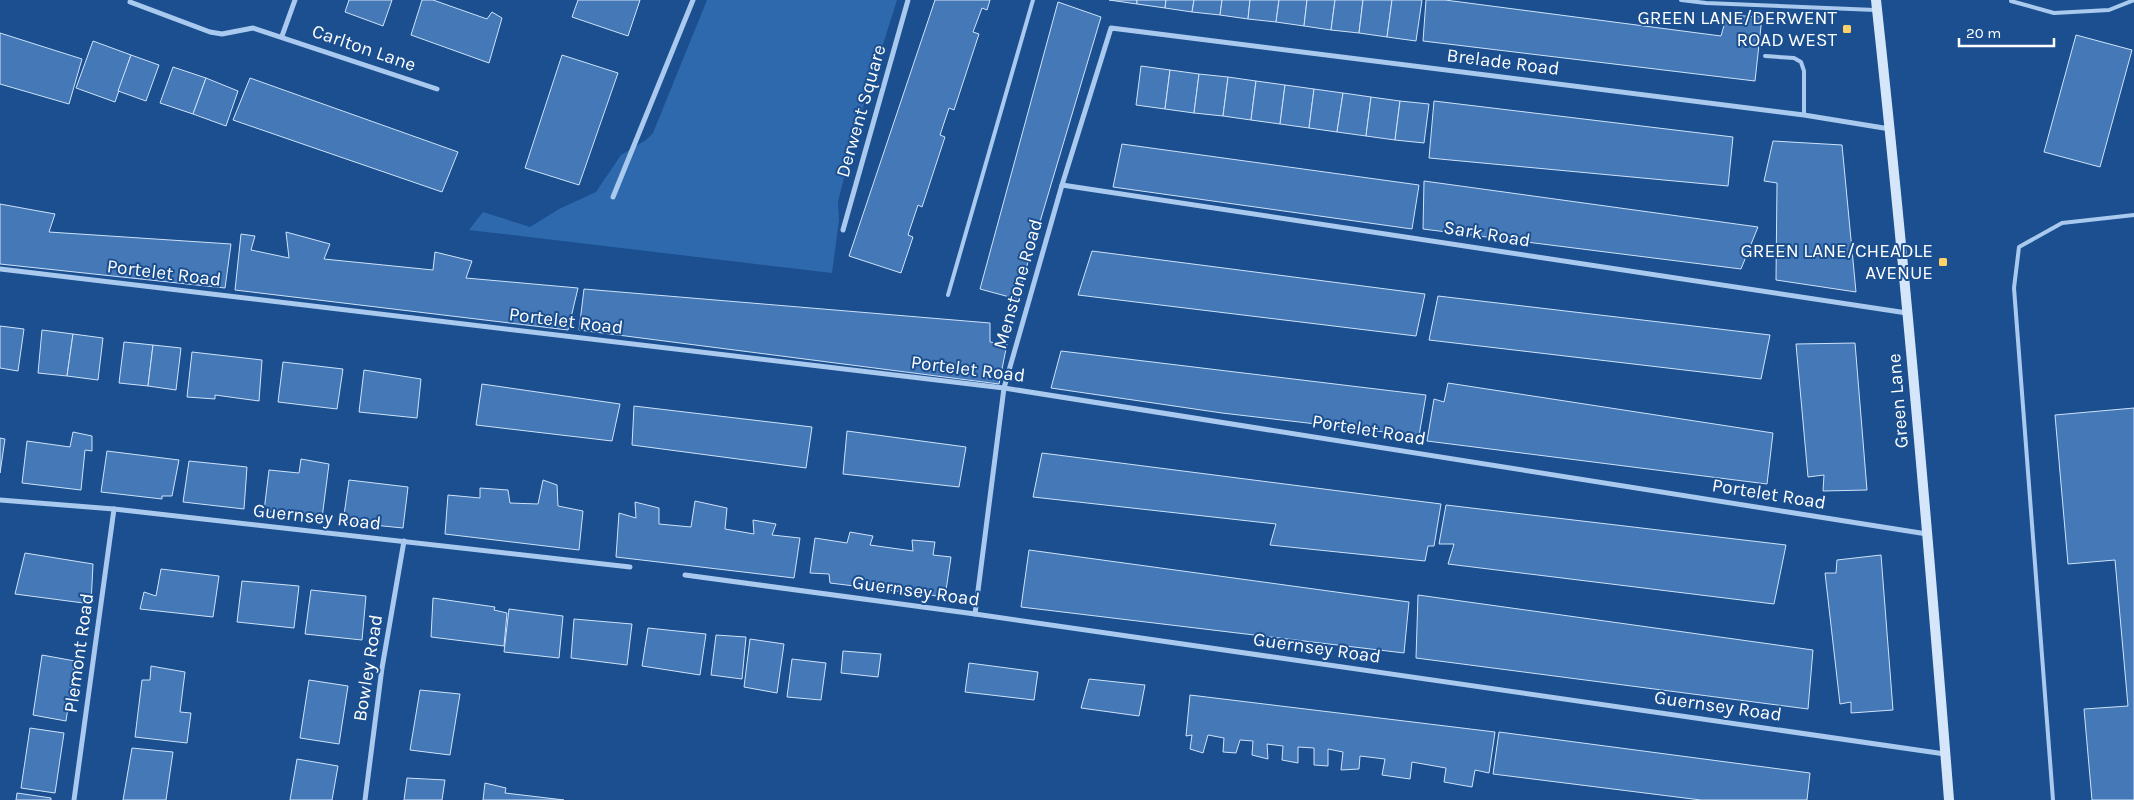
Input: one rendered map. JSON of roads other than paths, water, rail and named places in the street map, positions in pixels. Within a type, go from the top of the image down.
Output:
[{"type":"main road","name":"Green Lane","points":[[1877,5],[1928,534],[1949,800]]},
{"type":"street","name":"Carlton Lane","points":[[282,36],[295,0]]},
{"type":"street","points":[[613,197],[693,0]]},
{"type":"street","name":"Derwent Square","points":[[843,230],[908,0]]},
{"type":"street","name":"Carlton Lane","points":[[130,2],[210,32],[222,34],[253,28],[282,36],[437,89]]},
{"type":"street","name":"Brelade Road","points":[[1111,28],[1804,115],[1890,129]]},
{"type":"street","name":"Menstone Road","points":[[975,614],[1004,388],[1062,185],[1111,28]]},
{"type":"street","name":"Sark Road","points":[[1062,185],[1907,312]]},
{"type":"street","name":"Portelet Road","points":[[0,269],[1004,388],[1928,534]]},
{"type":"street","name":"Guernsey Road","points":[[0,500],[114,510],[630,567]]},
{"type":"street","name":"Plemont Road","points":[[74,800],[114,510]]},
{"type":"street","name":"Bowley Road","points":[[364,800],[382,668],[404,542]]},
{"type":"street","name":"Guernsey Road","points":[[685,575],[975,614],[1945,754]]},
{"type":"lane","points":[[948,295],[1034,0]]},
{"type":"lane","points":[[1681,0],[1706,3],[1877,5]]},
{"type":"lane","points":[[2011,1],[2054,13],[2108,10],[2134,0]]},
{"type":"lane","points":[[1765,56],[1794,58],[1801,62],[1804,71],[1804,115]]},
{"type":"lane","points":[[2053,800],[2014,288],[2019,247],[2062,223],[2134,215]]},
{"type":"place","name":"GREEN LANE/DERWENT ROAD WEST","points":[[1847,29]]},
{"type":"place","name":"GREEN LANE/CHEADLE AVENUE","points":[[1943,262]]}]
